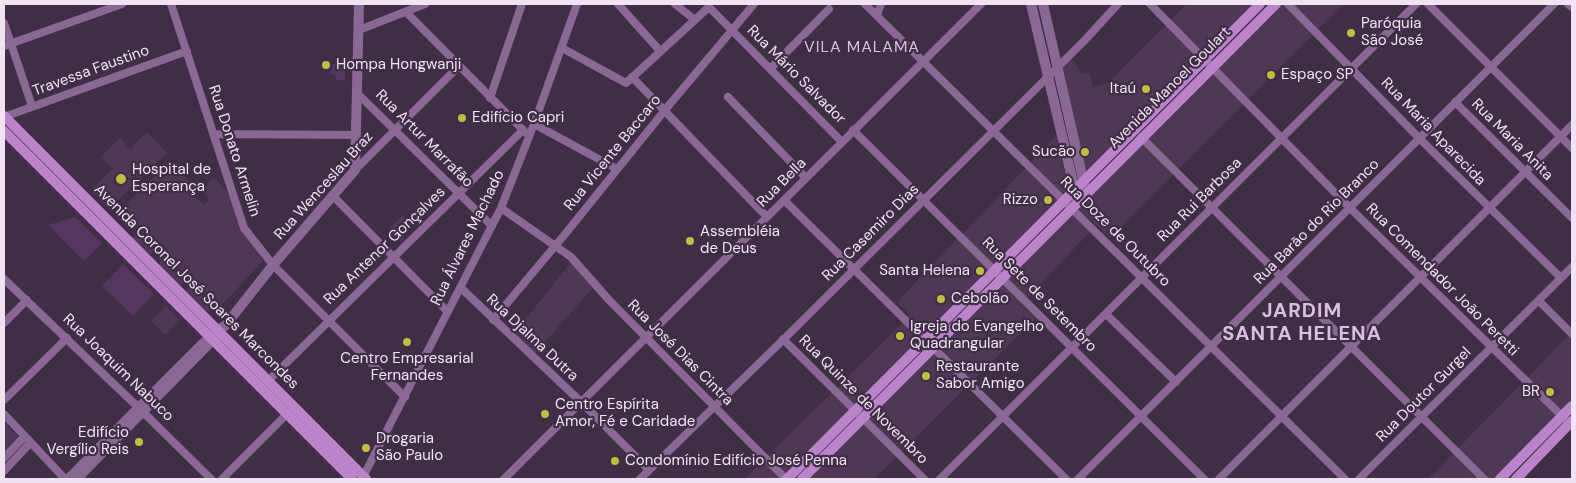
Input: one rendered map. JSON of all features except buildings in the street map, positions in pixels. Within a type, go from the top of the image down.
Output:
[{"type":"main road","name":"Avenida Manoel Goulart","points":[[1068,205],[1075,191],[1083,182],[1260,4]]},
{"type":"main road","name":"Avenida Manoel Goulart","points":[[802,479],[863,419],[929,345],[1068,205],[1086,193],[1276,4]]},
{"type":"main road","name":"Avenida Coronel José Soares Marcondes","points":[[4,117],[293,415],[352,479]]},
{"type":"main road","name":"Avenida Coronel José Soares Marcondes","points":[[4,131],[215,335],[268,381],[293,415],[364,478]]},
{"type":"main road","name":"Avenida Manoel Goulart","points":[[786,479],[854,410],[929,345]]},
{"type":"main road","points":[[1516,479],[1569,422],[1572,406]]},
{"type":"main road","points":[[1500,479],[1569,422]]},
{"type":"street","points":[[7,45],[122,4]]},
{"type":"street","name":"Rua Donato Armelin","points":[[171,4],[244,228],[273,265],[405,397]]},
{"type":"street","points":[[355,170],[359,4]]},
{"type":"street","points":[[359,30],[425,4]]},
{"type":"street","points":[[490,98],[522,4]]},
{"type":"street","name":"Rua Álvares Machado","points":[[364,478],[501,208],[526,133],[534,124],[577,4]]},
{"type":"street","points":[[618,4],[660,51]]},
{"type":"street","points":[[629,80],[694,20],[675,4]]},
{"type":"street","name":"Rua Vicente Baccaro","points":[[493,320],[556,246],[664,110],[754,4]]},
{"type":"street","name":"Rua Doze de Outubro","points":[[865,4],[1280,416],[1346,479]]},
{"type":"street","points":[[876,15],[881,4]]},
{"type":"street","name":"Rua Bella","points":[[504,479],[981,4]]},
{"type":"street","points":[[1031,4],[1075,191],[1086,193],[1043,4]]},
{"type":"street","name":"Rua Casemiro Dias","points":[[645,476],[924,200],[1118,4]]},
{"type":"street","name":"Rua Comendador João Peretti","points":[[1150,4],[1419,277],[1569,422]]},
{"type":"street","name":"Rua Maria Aparecida","points":[[1288,4],[1419,138],[1561,278]]},
{"type":"street","name":"Rua Rui Barbosa","points":[[940,479],[1416,4]]},
{"type":"street","points":[[1428,4],[1572,148]]},
{"type":"street","name":"Rua Barão do Rio Branco","points":[[1078,479],[1554,4]]},
{"type":"street","points":[[1568,4],[1572,8]]},
{"type":"street","name":"Rua Mário Salvador","points":[[694,20],[708,7],[842,142]]},
{"type":"street","points":[[770,69],[829,9]]},
{"type":"street","points":[[406,12],[526,133]]},
{"type":"street","points":[[4,23],[7,45],[32,106]]},
{"type":"street","points":[[562,48],[629,80],[664,110],[767,217]]},
{"type":"street","name":"Travessa Faustino","points":[[4,117],[187,51]]},
{"type":"street","name":"Rua Wenceslau Braz","points":[[215,335],[226,326],[273,265],[332,195],[459,66]]},
{"type":"street","name":"Rua Artur Marrafão","points":[[357,93],[492,226]]},
{"type":"street","points":[[728,97],[806,178]]},
{"type":"street","name":"Rua Maria Anita","points":[[1455,102],[1572,218]]},
{"type":"street","points":[[534,124],[617,169]]},
{"type":"street","points":[[1218,479],[1572,125]]},
{"type":"street","name":"Rua Sete de Setembro","points":[[854,130],[1204,479]]},
{"type":"street","name":"Rua Antenor Gonçalves","points":[[268,381],[459,193],[526,133]]},
{"type":"street","points":[[214,134],[356,135]]},
{"type":"street","points":[[1141,137],[1484,479]]},
{"type":"street","points":[[332,195],[448,312]]},
{"type":"street","points":[[784,200],[1066,479]]},
{"type":"street","name":"Rua José Dias Cintra","points":[[501,208],[571,257],[609,300],[786,479]]},
{"type":"street","name":"Rua Doutor Gurgel","points":[[1359,479],[1572,267]]},
{"type":"street","name":"Rua Joaquim Nabuco","points":[[4,279],[141,409],[210,479]]},
{"type":"street","name":"Rua Djalma Dutra","points":[[461,288],[581,402],[645,476]]},
{"type":"street","points":[[4,323],[27,300]]},
{"type":"street","points":[[1539,301],[1572,334]]},
{"type":"street","points":[[1106,314],[1176,382]]},
{"type":"street","points":[[4,414],[66,479],[141,409],[215,335]]},
{"type":"street","points":[[4,400],[66,338]]},
{"type":"street","name":"Rua Quinze de Novembro","points":[[784,339],[924,479]]},
{"type":"street","points":[[78,479],[141,409]]},
{"type":"street","points":[[222,479],[293,415]]},
{"type":"street","points":[[4,458],[27,440]]},
{"type":"street","points":[[4,471],[27,440]]},
{"type":"shaded area","points":[[1187,4],[1253,4],[1084,175],[1060,67],[1071,58],[1082,74],[1089,72],[1093,87],[1108,83]]},
{"type":"shaded area","points":[[1282,4],[1343,4],[1110,238],[1078,208]]},
{"type":"shaded area","points":[[345,63],[345,80],[337,80],[335,75],[330,74],[333,64]]},
{"type":"shaded area","name":"Hospital de Esperança","points":[[147,132],[167,153],[109,209],[91,190],[112,169],[101,157],[120,138],[130,149]]},
{"type":"shaded area","points":[[1056,136],[1069,190],[779,479],[745,479],[910,315],[897,302]]},
{"type":"shaded area","points":[[170,161],[194,186],[192,195],[204,205],[209,199],[202,191],[213,177],[231,196],[238,223],[263,261],[217,310],[206,312],[185,291],[189,286],[186,283],[179,284],[160,266],[159,253],[155,250],[150,255],[132,238],[137,232],[117,213]]},
{"type":"shaded area","points":[[1073,212],[1091,231],[1021,304],[1036,318],[874,479],[807,479]]},
{"type":"shaded area","points":[[402,216],[411,225],[404,232],[404,239],[401,242],[389,229]]},
{"type":"shaded area","points":[[75,217],[102,243],[84,261],[48,225]]},
{"type":"shaded area","points":[[571,262],[594,287],[535,353],[514,334]]},
{"type":"shaded area","points":[[123,264],[154,294],[133,316],[102,286]]},
{"type":"shaded area","points":[[166,306],[180,320],[165,335],[151,321]]},
{"type":"shaded area","points":[[1572,332],[1572,400],[1495,479],[1428,479]]},
{"type":"shaded area","points":[[4,422],[19,437],[4,451]]},
{"type":"place","name":"Paróquia São José","points":[[1351,33]]},
{"type":"place","name":"Hompa Hongwanji","points":[[326,65]]},
{"type":"place","name":"Espaço SP","points":[[1271,75]]},
{"type":"place","name":"Itaú","points":[[1146,89]]},
{"type":"place","name":"Edifício Capri","points":[[462,118]]},
{"type":"place","name":"Sucão","points":[[1085,152]]},
{"type":"place","name":"Hospital de Esperança","points":[[121,179]]},
{"type":"place","name":"Rizzo","points":[[1048,200]]},
{"type":"place","name":"Assembléia de Deus","points":[[690,241]]},
{"type":"place","name":"Santa Helena","points":[[980,271]]},
{"type":"place","name":"Cebolão","points":[[941,299]]},
{"type":"place","name":"Igreja do Evangelho Quadrangular","points":[[900,336]]},
{"type":"place","name":"Centro Empresarial Fernandes","points":[[407,342]]},
{"type":"place","name":"Restaurante Sabor Amigo","points":[[926,376]]},
{"type":"place","name":"BR","points":[[1550,392]]},
{"type":"place","name":"Centro Espírita Amor, Fé e Caridade","points":[[545,414]]},
{"type":"place","name":"Edifício Vergílio Reis","points":[[139,442]]},
{"type":"place","name":"Drogaria São Paulo","points":[[366,448]]},
{"type":"place","name":"Condomínio Edifício José Penna","points":[[615,461]]},
{"type":"district","name":"VILA MALAMA","points":[[862,48]]},
{"type":"district","name":"JARDIM SANTA HELENA","points":[[1302,324]]}]
